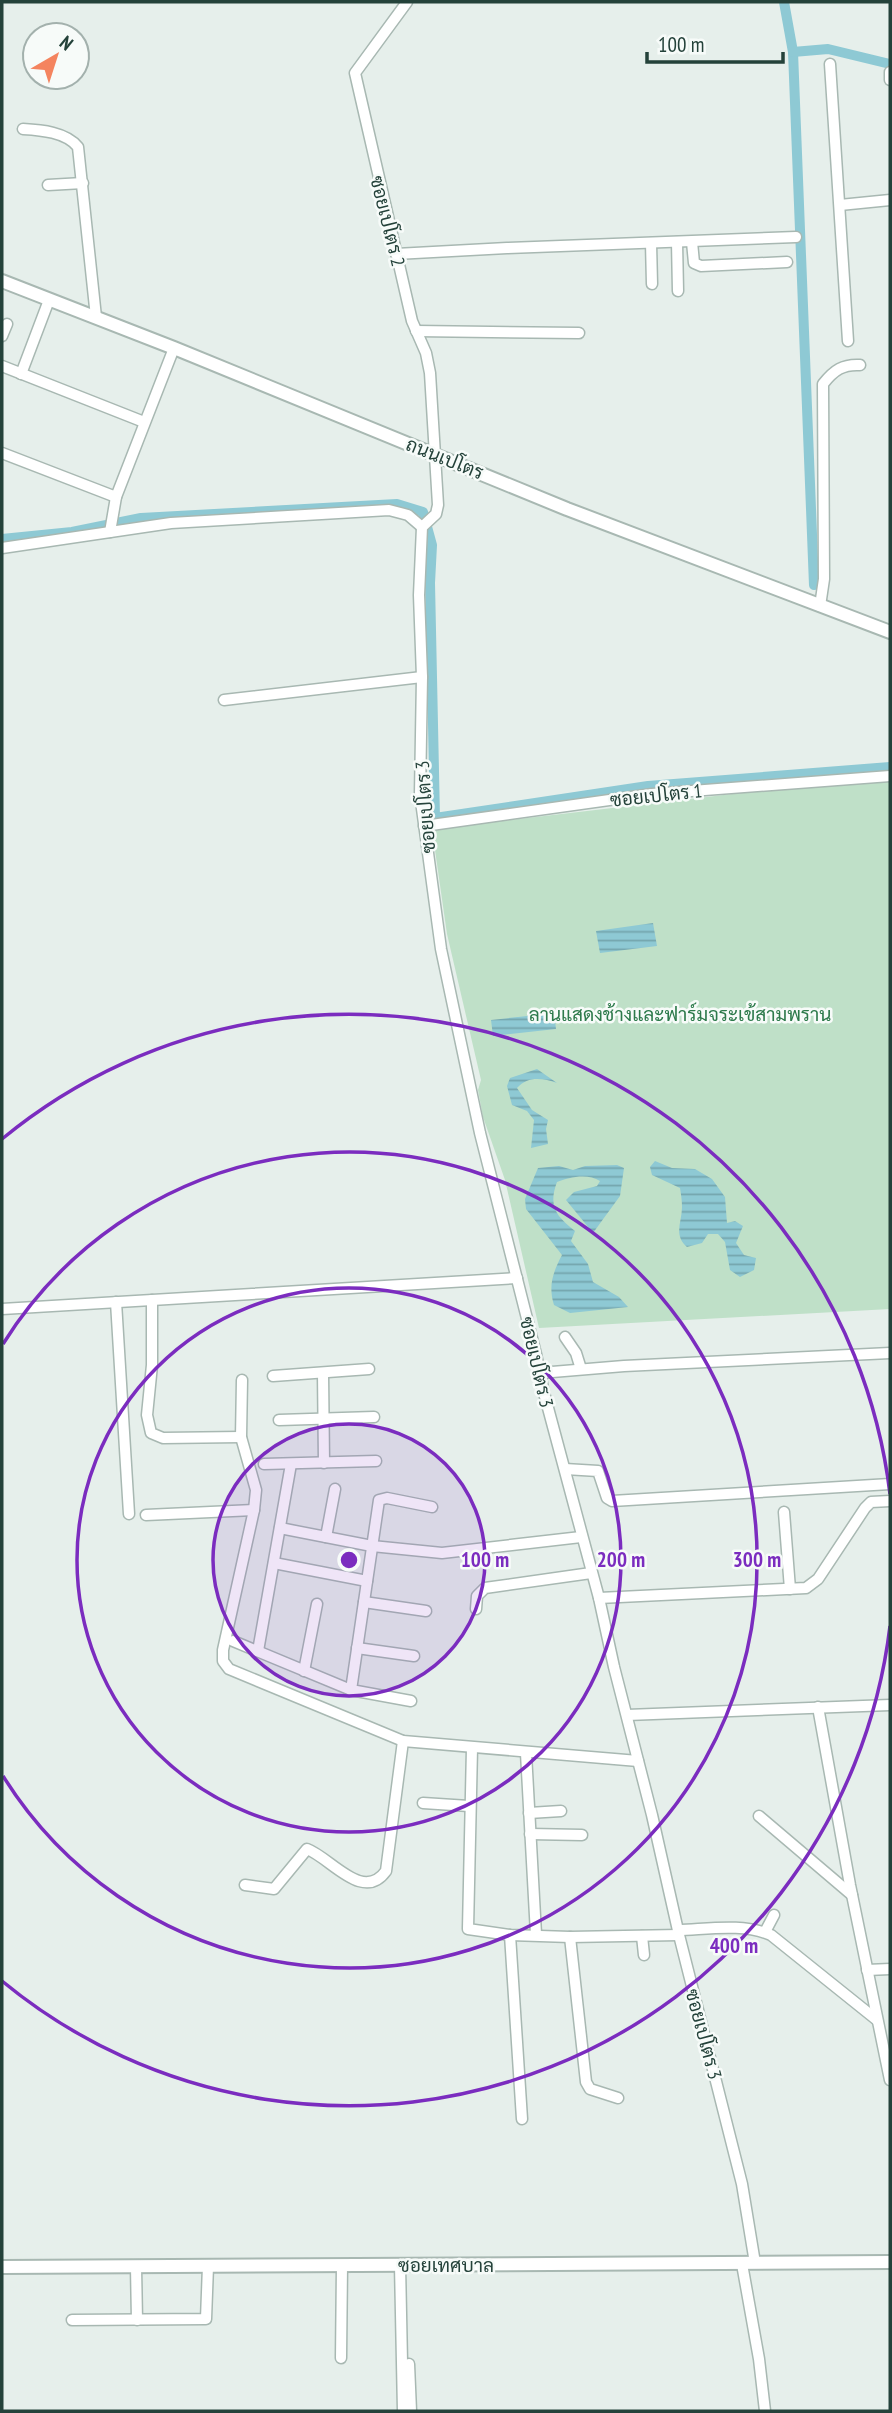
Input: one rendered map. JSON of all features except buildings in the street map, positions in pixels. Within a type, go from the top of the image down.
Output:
[{"type":"street","name":"ซอยเปโตร 2","points":[[407,2],[355,73],[396,254],[416,331],[426,354],[436,454]]},
{"type":"street","points":[[830,64],[848,341]]},
{"type":"street","points":[[890,72],[890,79]]},
{"type":"street","points":[[23,129],[49,132],[75,143],[79,152],[96,317]]},
{"type":"street","points":[[48,185],[83,183]]},
{"type":"street","points":[[840,205],[890,200]]},
{"type":"street","points":[[396,254],[796,237]]},
{"type":"street","points":[[677,242],[678,290]]},
{"type":"street","points":[[692,242],[694,262],[701,266],[787,262]]},
{"type":"street","points":[[651,243],[652,284]]},
{"type":"street","name":"ถนนเปโตร","points":[[2,281],[174,348],[567,509],[890,632]]},
{"type":"street","points":[[21,374],[49,300]]},
{"type":"street","points":[[2,336],[7,324]]},
{"type":"street","points":[[416,331],[579,333]]},
{"type":"street","points":[[111,524],[116,497],[174,348]]},
{"type":"street","points":[[820,606],[824,579],[823,384],[831,374],[844,366],[860,365]]},
{"type":"street","points":[[2,366],[144,422]]},
{"type":"street","points":[[2,453],[116,497]]},
{"type":"street","points":[[2,548],[111,524],[389,510],[408,515],[424,526],[436,514],[439,497],[436,454]]},
{"type":"street","name":"ซอยเปโตร 3","points":[[424,526],[419,595],[422,677],[420,794],[441,949],[480,1133],[544,1393],[599,1598],[738,2171],[765,2411]]},
{"type":"street","points":[[224,701],[422,677]]},
{"type":"street","name":"ซอยเปโตร 1","points":[[424,826],[652,794],[890,776]]},
{"type":"street","points":[[2,1309],[517,1279]]},
{"type":"street","points":[[152,1300],[152,1365],[147,1423],[151,1433],[163,1438],[241,1437]]},
{"type":"street","points":[[116,1302],[129,1514]]},
{"type":"street","points":[[565,1337],[576,1353],[581,1369]]},
{"type":"street","points":[[540,1373],[890,1353]]},
{"type":"street","points":[[273,1376],[369,1369]]},
{"type":"street","points":[[323,1373],[324,1463]]},
{"type":"street","points":[[242,1380],[241,1437],[256,1490],[223,1661],[229,1669],[403,1741],[638,1761]]},
{"type":"street","points":[[279,1420],[373,1417]]},
{"type":"street","points":[[264,1464],[376,1461]]},
{"type":"street","points":[[258,1651],[291,1464]]},
{"type":"street","points":[[565,1469],[598,1471],[607,1498],[612,1502],[890,1484]]},
{"type":"street","points":[[326,1537],[335,1489]]},
{"type":"street","points":[[351,1690],[379,1500],[382,1498],[432,1507]]},
{"type":"street","points":[[599,1598],[806,1588],[813,1584],[865,1508],[871,1502],[890,1500]]},
{"type":"street","points":[[146,1515],[254,1510]]},
{"type":"street","points":[[784,1512],[790,1589]]},
{"type":"street","points":[[280,1528],[372,1546],[442,1553],[581,1537]]},
{"type":"street","points":[[274,1563],[367,1581]]},
{"type":"street","points":[[476,1609],[477,1596],[485,1588],[591,1573]]},
{"type":"street","points":[[364,1602],[426,1611]]},
{"type":"street","points":[[304,1671],[317,1604]]},
{"type":"street","points":[[233,1641],[351,1690],[411,1701]]},
{"type":"street","points":[[357,1648],[414,1656]]},
{"type":"street","points":[[628,1715],[890,1705]]},
{"type":"street","points":[[818,1707],[852,1895],[889,2073]]},
{"type":"street","points":[[245,1885],[275,1888],[307,1849],[360,1882],[371,1882],[380,1878],[386,1871],[403,1741]]},
{"type":"street","points":[[472,1748],[467,1928],[471,1931],[570,1937],[642,1936],[742,1928],[765,1932],[878,2020]]},
{"type":"street","points":[[526,1753],[536,1934]]},
{"type":"street","points":[[423,1803],[469,1806]]},
{"type":"street","points":[[529,1813],[561,1811]]},
{"type":"street","points":[[759,1816],[852,1895]]},
{"type":"street","points":[[530,1834],[582,1835]]},
{"type":"street","points":[[765,1932],[774,1915]]},
{"type":"street","points":[[510,1935],[522,2119]]},
{"type":"street","points":[[642,1936],[644,1955]]},
{"type":"street","points":[[570,1937],[586,2082],[590,2089],[618,2098]]},
{"type":"street","points":[[867,1970],[890,1969]]},
{"type":"street","name":"ซอยเทศบาล","points":[[2,2267],[890,2262]]},
{"type":"street","points":[[403,2265],[403,2411]]},
{"type":"street","points":[[403,2265],[411,2411]]},
{"type":"street","points":[[72,2320],[206,2319],[208,2266]]},
{"type":"street","points":[[341,2358],[342,2266]]},
{"type":"street","points":[[136,2267],[137,2320]]},
{"type":"green space","name":"ลานแสดงช้างและฟาร์มจระเข้สามพราน","points":[[890,781],[890,1309],[539,1328],[505,1180],[483,1117],[478,1090],[481,1080],[447,934],[432,829],[766,790]]},
{"type":"water","points":[[653,923],[657,946],[600,953],[596,931]]},
{"type":"water","points":[[554,1013],[556,1029],[493,1036],[491,1020]]},
{"type":"water","points":[[537,1069],[557,1083],[536,1079],[526,1081],[517,1088],[532,1110],[548,1120],[548,1144],[531,1148],[534,1120],[527,1111],[512,1105],[507,1086],[510,1078]]},
{"type":"water","points":[[655,1161],[672,1168],[695,1169],[712,1179],[725,1197],[727,1223],[735,1221],[743,1226],[736,1243],[744,1255],[756,1258],[754,1270],[740,1277],[730,1270],[725,1242],[718,1234],[708,1234],[702,1243],[687,1247],[679,1233],[682,1207],[680,1188],[652,1175],[650,1167]]},
{"type":"water","points":[[617,1165],[624,1168],[620,1196],[593,1233],[566,1200],[574,1192],[597,1186],[600,1181],[584,1176],[557,1182],[553,1198],[559,1215],[575,1231],[571,1241],[588,1264],[593,1282],[619,1297],[628,1307],[570,1313],[554,1305],[551,1292],[552,1279],[562,1255],[526,1209],[525,1199],[538,1168],[559,1166],[573,1170],[585,1166]]},
{"type":"waterway","points":[[784,2],[793,52],[814,585]]},
{"type":"waterway","points":[[793,52],[828,49],[890,64]]},
{"type":"waterway","points":[[2,539],[72,532],[141,518],[397,504],[423,512],[432,545],[430,583],[435,818],[648,786],[890,767]]}]
